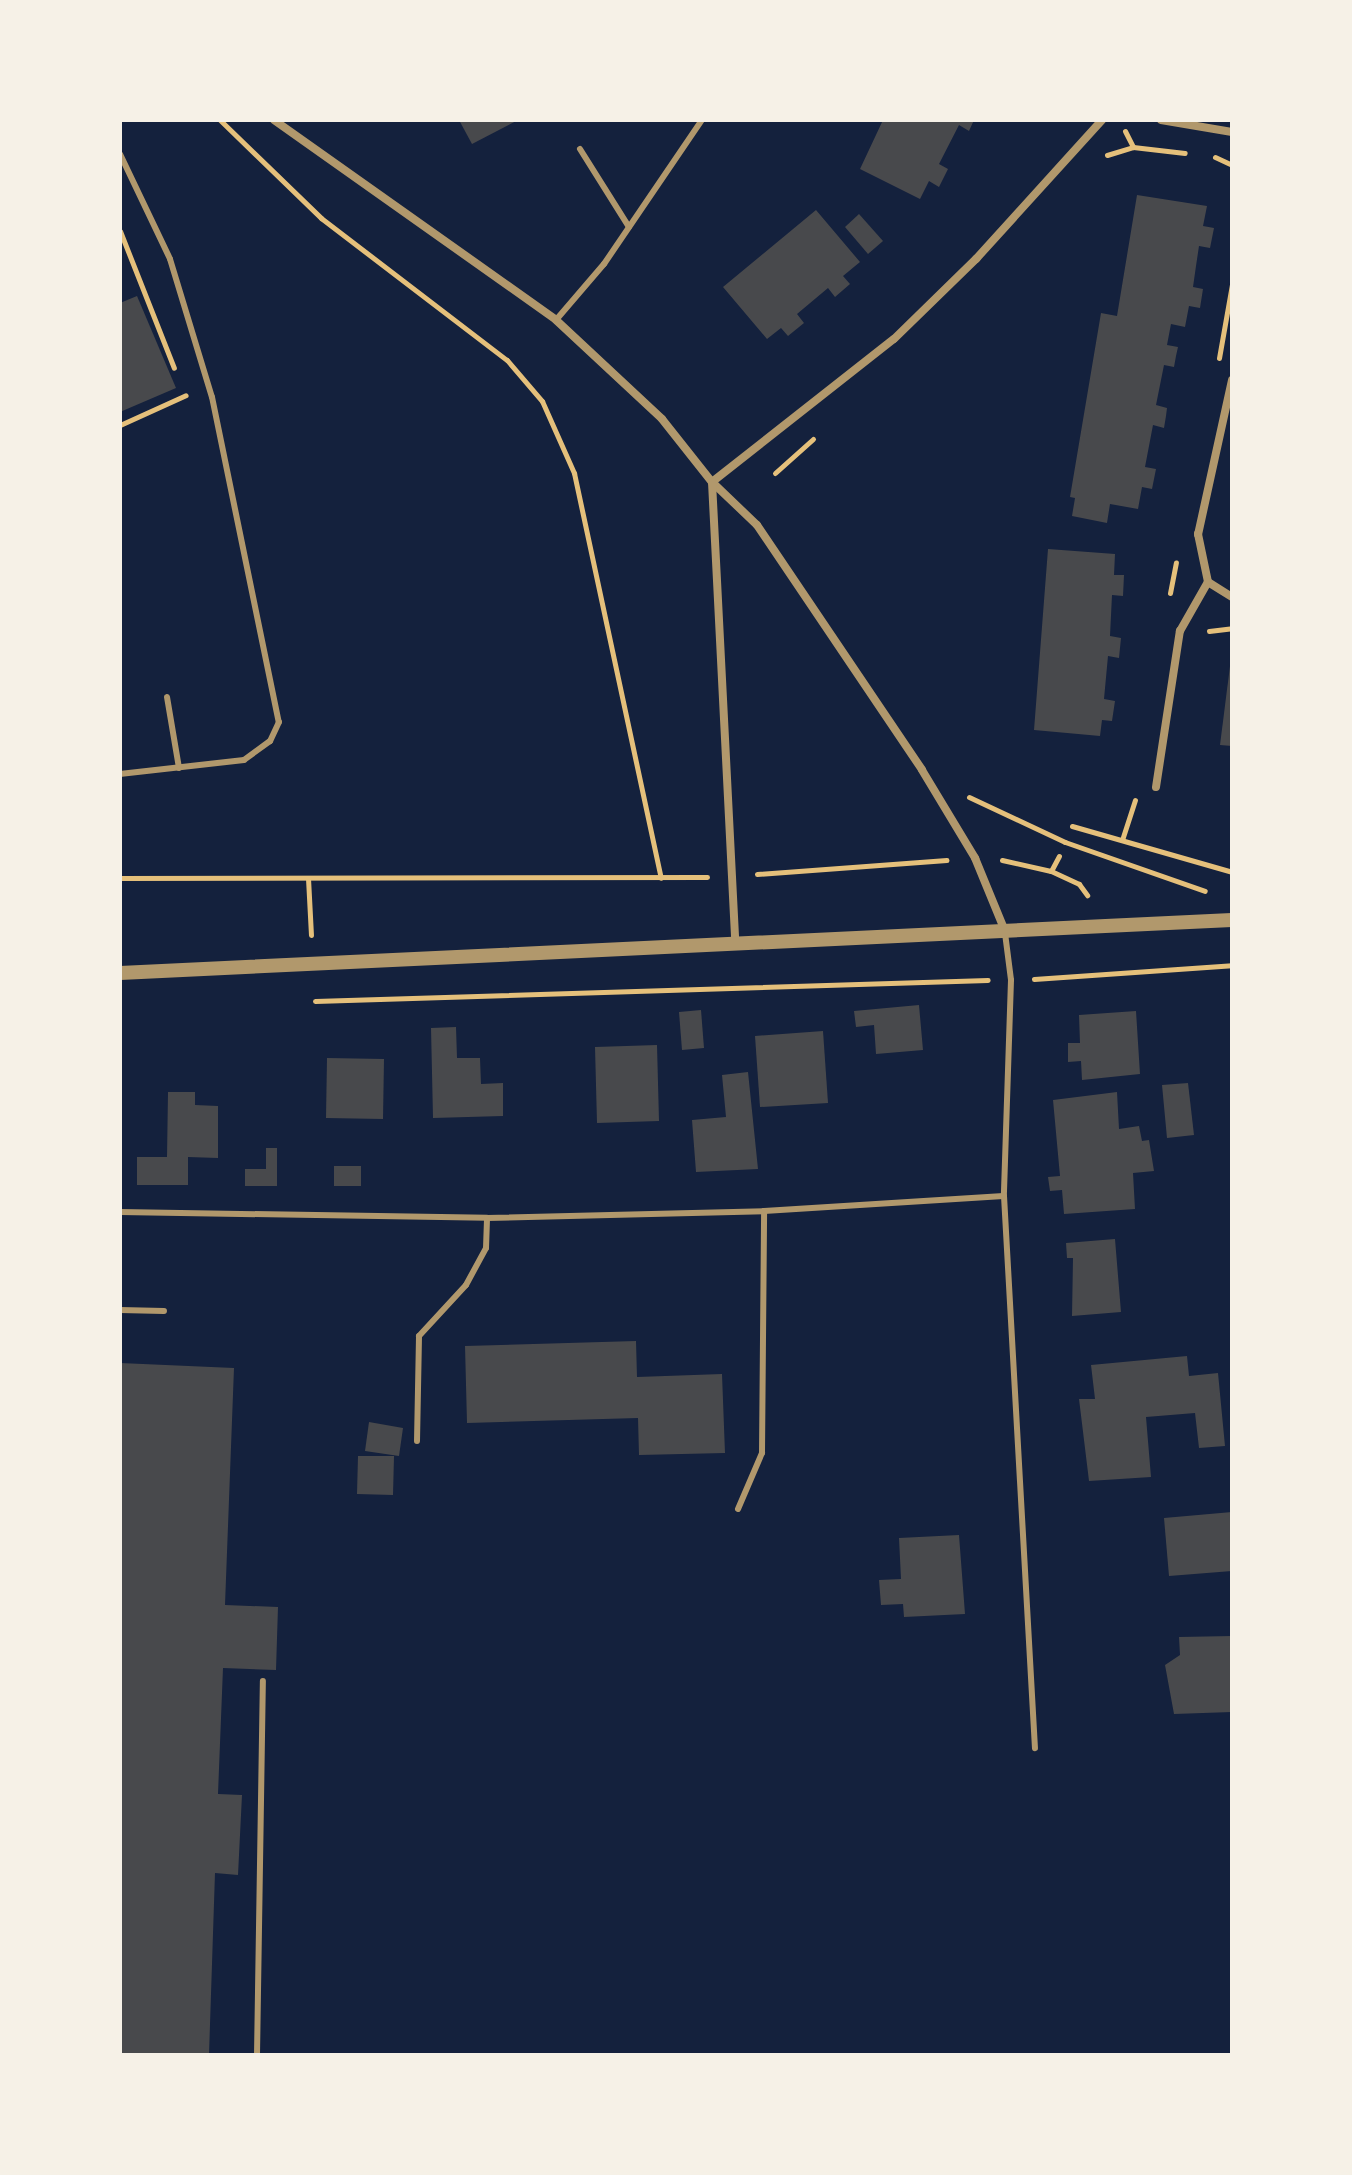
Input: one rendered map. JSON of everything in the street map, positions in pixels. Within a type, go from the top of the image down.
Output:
[{"type":"street","points":[[274,120],[556,320],[662,419],[712,482],[757,525],[922,770],[975,858],[1005,932]]},
{"type":"street","points":[[712,482],[894,339],[976,259],[1102,120]]},
{"type":"street","points":[[1161,120],[1232,132]]},
{"type":"street","points":[[1156,787],[1180,631],[1208,582],[1198,534],[1232,380]]},
{"type":"street","points":[[712,482],[735,946]]},
{"type":"street","points":[[1208,582],[1232,597]]},
{"type":"street","points":[[120,973],[1232,920]]},
{"type":"lane","points":[[556,320],[629,227],[702,120]]},
{"type":"lane","points":[[580,149],[629,227]]},
{"type":"lane","points":[[120,154],[170,259],[212,397],[279,722],[260,752],[244,760],[120,774]]},
{"type":"lane","points":[[167,697],[179,768]]},
{"type":"lane","points":[[1005,932],[1011,980],[1004,1196],[1035,1748]]},
{"type":"lane","points":[[120,1212],[487,1218],[764,1211],[1004,1196]]},
{"type":"lane","points":[[738,1509],[762,1453],[764,1211]]},
{"type":"lane","points":[[417,1441],[419,1336],[466,1285],[486,1248],[487,1218]]},
{"type":"lane","points":[[120,1310],[164,1311]]},
{"type":"lane","points":[[257,2055],[263,1681]]},
{"type":"path","points":[[220,120],[321,218],[507,360],[542,401],[574,473],[661,878]]},
{"type":"path","points":[[120,231],[176,371]]},
{"type":"path","points":[[120,425],[187,398],[181,385]]},
{"type":"path","points":[[922,770],[1065,842],[1218,896]]},
{"type":"path","points":[[1122,840],[1136,799]]},
{"type":"path","points":[[1072,826],[1232,872]]},
{"type":"path","points":[[1051,871],[1059,856]]},
{"type":"path","points":[[997,859],[1051,871],[1079,884],[1087,895]]},
{"type":"path","points":[[757,874],[946,860]]},
{"type":"path","points":[[120,878],[713,877]]},
{"type":"path","points":[[308,878],[311,935]]},
{"type":"path","points":[[315,1001],[1011,980],[1232,965]]},
{"type":"building","points":[[459,120],[518,120],[472,144]]},
{"type":"building","points":[[883,120],[974,120],[969,131],[959,125],[939,164],[948,169],[939,187],[929,181],[920,199],[860,169]]},
{"type":"building","points":[[1137,195],[1207,206],[1203,226],[1214,228],[1210,248],[1199,246],[1193,287],[1203,289],[1200,308],[1189,306],[1185,327],[1171,324],[1167,345],[1178,347],[1174,367],[1164,365],[1156,405],[1167,408],[1164,428],[1153,425],[1145,467],[1156,469],[1152,489],[1142,487],[1138,509],[1110,504],[1107,523],[1072,516],[1075,498],[1070,497],[1101,313],[1117,316]]},
{"type":"building","points":[[816,210],[860,262],[843,276],[850,284],[835,297],[828,288],[797,314],[804,323],[788,336],[781,328],[767,339],[723,287]]},
{"type":"building","points":[[859,214],[883,241],[868,254],[845,227]]},
{"type":"building","points":[[137,296],[176,388],[120,412],[120,303]]},
{"type":"building","points":[[1048,549],[1115,554],[1114,575],[1124,575],[1123,596],[1112,595],[1110,636],[1121,638],[1119,658],[1108,656],[1104,699],[1115,701],[1112,721],[1102,720],[1100,736],[1034,730]]},
{"type":"building","points":[[1232,666],[1232,746],[1220,745]]},
{"type":"building","points":[[919,1005],[923,1050],[876,1054],[874,1025],[856,1027],[854,1011]]},
{"type":"building","points":[[701,1010],[704,1048],[682,1050],[679,1012]]},
{"type":"building","points":[[1136,1011],[1140,1074],[1082,1080],[1081,1061],[1068,1062],[1068,1043],[1080,1043],[1079,1015]]},
{"type":"building","points":[[456,1027],[457,1058],[480,1058],[481,1084],[503,1083],[503,1116],[433,1118],[431,1028]]},
{"type":"building","points":[[823,1031],[828,1103],[760,1107],[755,1036]]},
{"type":"building","points":[[657,1045],[659,1121],[597,1123],[595,1047]]},
{"type":"building","points":[[327,1058],[384,1059],[383,1119],[326,1118]]},
{"type":"building","points":[[748,1072],[758,1169],[696,1172],[692,1120],[726,1117],[722,1075]]},
{"type":"building","points":[[1188,1083],[1194,1135],[1167,1138],[1162,1085]]},
{"type":"building","points":[[168,1092],[195,1092],[195,1105],[218,1106],[218,1158],[188,1157],[188,1185],[137,1185],[137,1157],[167,1157]]},
{"type":"building","points":[[1117,1092],[1119,1129],[1139,1126],[1142,1141],[1149,1140],[1154,1171],[1133,1173],[1135,1209],[1064,1214],[1062,1190],[1050,1191],[1048,1177],[1060,1176],[1053,1100]]},
{"type":"building","points":[[266,1148],[277,1148],[277,1186],[245,1186],[245,1169],[266,1169]]},
{"type":"building","points":[[334,1166],[361,1166],[361,1186],[334,1186]]},
{"type":"building","points":[[1115,1239],[1121,1312],[1072,1316],[1073,1258],[1067,1258],[1066,1243]]},
{"type":"building","points":[[636,1341],[637,1377],[722,1374],[725,1453],[639,1455],[638,1418],[467,1423],[465,1346]]},
{"type":"building","points":[[1187,1356],[1189,1376],[1218,1373],[1225,1446],[1199,1448],[1195,1413],[1146,1417],[1151,1477],[1089,1481],[1079,1399],[1095,1399],[1091,1365]]},
{"type":"building","points":[[120,1363],[234,1368],[225,1605],[278,1607],[276,1670],[223,1668],[218,1794],[242,1795],[238,1875],[215,1873],[209,2055],[120,2055]]},
{"type":"building","points":[[369,1422],[403,1428],[399,1456],[365,1451]]},
{"type":"building","points":[[358,1456],[394,1456],[393,1495],[357,1494]]},
{"type":"building","points":[[1232,1512],[1232,1571],[1169,1576],[1164,1518]]},
{"type":"building","points":[[959,1535],[965,1614],[904,1617],[903,1604],[881,1605],[879,1580],[901,1579],[899,1538]]},
{"type":"building","points":[[1232,1636],[1232,1712],[1174,1714],[1165,1665],[1180,1655],[1179,1637]]}]
